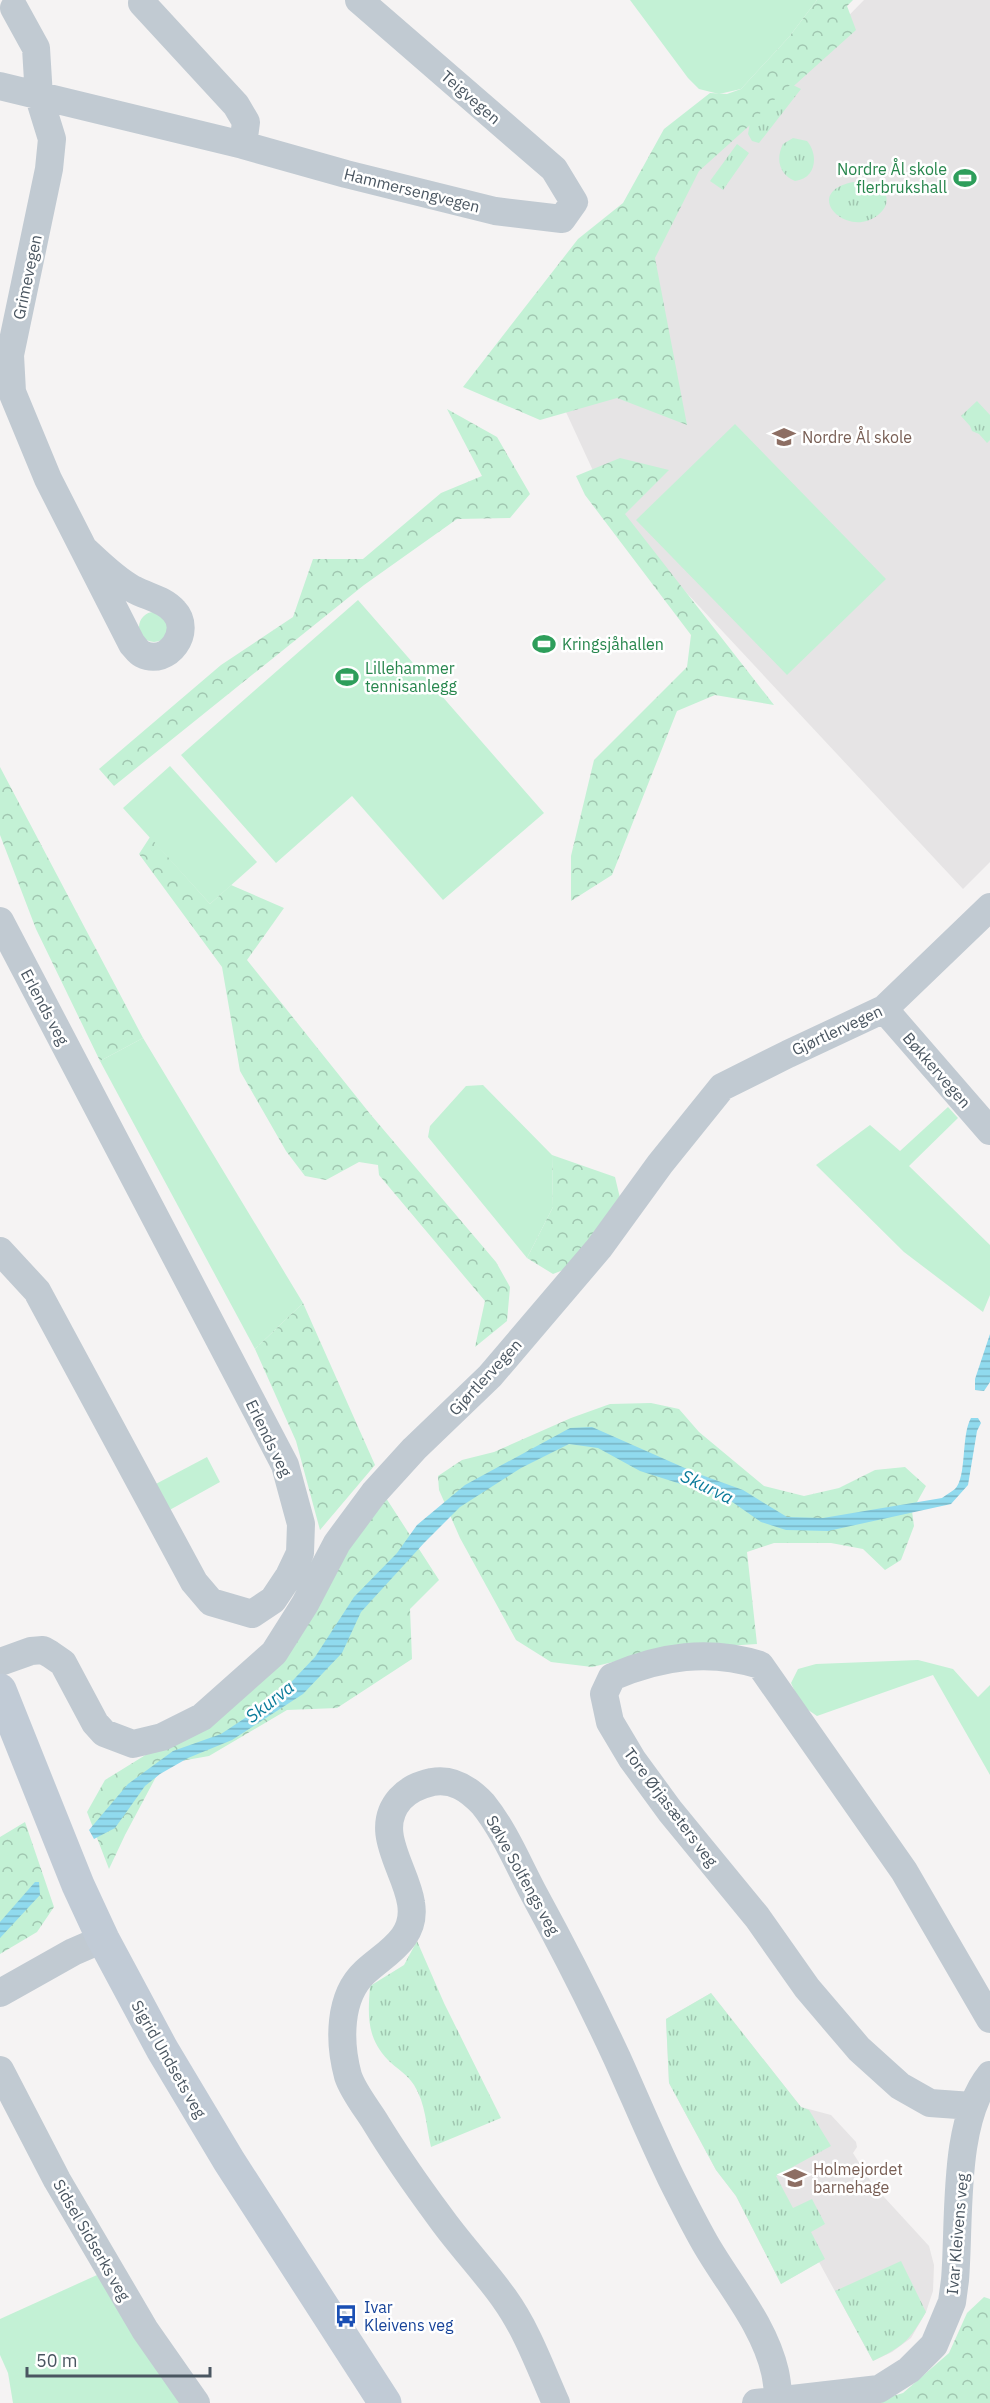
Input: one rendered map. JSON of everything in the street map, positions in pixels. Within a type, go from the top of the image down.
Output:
[{"type":"street","name":"Teigvegen","points":[[359,0],[554,169],[574,202]]},
{"type":"street","points":[[142,3],[236,105],[246,122],[243,145]]},
{"type":"street","points":[[14,8],[36,48],[39,97]]},
{"type":"street","name":"Hammersengvegen","points":[[0,86],[243,145],[346,174],[495,211],[562,219],[574,202]]},
{"type":"street","name":"Grimevegen","points":[[39,97],[52,139],[50,169],[10,355],[12,392],[48,479],[86,551]]},
{"type":"street","name":"Gjørtlervegen","points":[[0,1662],[43,1650],[50,1654],[63,1663],[95,1723],[104,1733],[133,1744],[162,1737],[202,1717],[274,1653],[305,1604],[337,1543],[374,1492],[414,1449],[490,1376],[599,1248],[660,1164],[722,1088],[788,1054],[885,1010],[990,907]]},
{"type":"street","name":"Erlends veg","points":[[0,921],[285,1465],[302,1524],[300,1553],[289,1576],[273,1600],[252,1614],[242,1612],[211,1602],[194,1582],[37,1291],[0,1251]]},
{"type":"street","name":"Bøkkervegen","points":[[885,1010],[990,1131]]},
{"type":"street","name":"Tore Ørjasæters veg","points":[[972,2106],[930,2103],[900,2085],[860,2049],[807,1988],[757,1917],[632,1760],[610,1722],[604,1694],[612,1677],[641,1664],[685,1657],[735,1657],[760,1665],[904,1872],[990,2019]]},
{"type":"street","name":"Sigrid Undsets veg","points":[[0,1690],[78,1885],[103,1939],[162,2049],[229,2161],[385,2403]]},
{"type":"street","name":"Sølve Solfengs veg","points":[[556,2403],[530,2342],[507,2301],[442,2220],[386,2140],[350,2081],[343,2057],[342,2022],[352,1991],[363,1974],[399,1945],[411,1920],[411,1904],[393,1853],[389,1828],[391,1812],[410,1790],[442,1780],[460,1785],[471,1792],[494,1819],[589,2000],[670,2175],[706,2245],[757,2327],[770,2353],[776,2374],[767,2402]]},
{"type":"street","points":[[0,1994],[73,1952],[103,1939]]},
{"type":"street","name":"Sidsel Sidserks veg","points":[[0,2070],[57,2181],[145,2330],[195,2403]]},
{"type":"street","name":"Ivar Kleivens veg","points":[[767,2402],[879,2389],[909,2370],[934,2345],[953,2292],[964,2139],[972,2106],[990,2075]]},
{"type":"shaded area","name":"Nordre Ål skole","points":[[864,0],[990,0],[990,862],[963,889],[613,514],[542,360],[670,198]]},
{"type":"shaded area","name":"Holmejordet barnehage","points":[[711,1993],[801,2107],[831,2115],[856,2142],[857,2147],[853,2153],[873,2185],[929,2246],[934,2265],[933,2291],[926,2312],[911,2338],[892,2352],[873,2361],[819,2262],[781,2284],[736,2196],[716,2170],[669,2083],[666,2019]]},
{"type":"green space","points":[[630,0],[817,0],[789,37],[741,89],[719,94],[699,89],[688,78]]},
{"type":"green space","points":[[817,0],[853,0],[847,6],[856,30],[699,171],[655,258],[687,425],[617,398],[540,420],[463,387],[578,239],[623,203],[664,129],[710,93],[727,94],[741,89],[789,37]]},
{"type":"green space","points":[[791,84],[801,89],[759,143],[752,141],[748,134],[750,123]]},
{"type":"green space","points":[[793,138],[807,141],[814,159],[807,176],[795,181],[786,175],[779,161],[783,144]]},
{"type":"green space","points":[[737,144],[749,153],[723,190],[710,181]]},
{"type":"green space","points":[[853,182],[872,186],[886,195],[885,206],[878,215],[866,221],[854,222],[834,212],[829,204],[830,195],[838,188]]},
{"type":"green space","points":[[977,401],[990,415],[990,440],[987,443],[979,434],[972,431],[961,416]]},
{"type":"green space","points":[[447,409],[497,437],[530,494],[510,518],[457,519],[364,585],[114,786],[99,769],[221,665],[293,617],[313,559],[363,559],[441,493],[482,476]]},
{"type":"green space","name":"Nordre Ål skole","points":[[735,424],[886,579],[787,675],[636,520]]},
{"type":"green space","points":[[620,458],[669,470],[625,514],[774,705],[715,695],[677,711],[612,875],[571,901],[571,856],[594,760],[687,667],[691,635],[585,495],[576,476]]},
{"type":"green space","name":"Lillehammer tennisanlegg","points":[[358,600],[544,813],[443,900],[352,796],[276,863],[181,755]]},
{"type":"green space","points":[[154,612],[164,617],[169,627],[164,637],[154,642],[144,637],[139,627],[144,617]]},
{"type":"green space","points":[[170,766],[257,862],[210,904],[123,808]]},
{"type":"green space","points":[[0,767],[143,1038],[100,1061],[36,929],[0,835]]},
{"type":"green space","points":[[150,837],[210,904],[231,885],[284,908],[247,960],[371,1115],[496,1262],[510,1287],[507,1321],[475,1347],[485,1301],[379,1175],[378,1165],[359,1162],[326,1180],[305,1176],[286,1151],[240,1071],[222,967],[139,854]]},
{"type":"green space","points":[[143,1038],[303,1303],[255,1349],[100,1061]]},
{"type":"green space","points":[[483,1085],[552,1155],[553,1207],[527,1258],[428,1137],[430,1126],[466,1086]]},
{"type":"green space","points":[[948,1107],[958,1118],[909,1166],[990,1245],[990,1295],[983,1312],[904,1252],[816,1165],[870,1125],[900,1151]]},
{"type":"green space","points":[[552,1155],[615,1177],[620,1198],[571,1267],[553,1274],[527,1258],[553,1207]]},
{"type":"green space","points":[[303,1303],[375,1465],[320,1530],[296,1441],[255,1349]]},
{"type":"green space","points":[[651,1403],[679,1409],[699,1432],[764,1486],[804,1496],[839,1488],[875,1470],[905,1467],[926,1486],[912,1511],[914,1526],[901,1560],[885,1570],[863,1549],[831,1543],[774,1543],[747,1552],[757,1644],[694,1648],[634,1657],[592,1667],[551,1662],[516,1640],[460,1538],[439,1490],[438,1476],[462,1460],[494,1452],[571,1418],[610,1404]]},
{"type":"green space","points":[[207,1457],[220,1482],[166,1512],[152,1486]]},
{"type":"green space","points":[[386,1498],[439,1580],[410,1609],[412,1659],[337,1708],[287,1710],[209,1756],[175,1762],[157,1775],[109,1869],[87,1812],[105,1780],[241,1696],[349,1541]]},
{"type":"green space","points":[[918,1660],[953,1669],[978,1697],[990,1685],[990,1775],[933,1675],[817,1716],[801,1705],[791,1683],[798,1669],[816,1664]]},
{"type":"green space","points":[[25,1822],[54,1907],[37,1932],[0,1954],[0,1837]]},
{"type":"green space","points":[[417,1941],[444,2003],[501,2118],[431,2147],[418,2092],[409,2078],[381,2051],[372,2034],[369,2016],[370,1986],[404,1965]]},
{"type":"green space","points":[[711,1993],[801,2107],[809,2110],[831,2146],[776,2176],[793,2208],[812,2199],[825,2224],[811,2232],[825,2259],[781,2284],[736,2196],[716,2170],[669,2083],[666,2019]]},
{"type":"green space","points":[[901,2261],[926,2312],[905,2342],[873,2361],[835,2291]]},
{"type":"green space","points":[[97,2275],[181,2403],[13,2403],[8,2373],[0,2355],[0,2319]]},
{"type":"green space","points":[[984,2297],[990,2299],[990,2403],[870,2403],[903,2393],[949,2353],[967,2313]]},
{"type":"water","points":[[990,1334],[990,1382],[984,1391],[975,1390],[975,1379]]},
{"type":"water","name":"Skurva","points":[[971,1418],[978,1418],[981,1423],[977,1431],[968,1485],[951,1504],[828,1531],[786,1530],[761,1522],[728,1499],[640,1471],[598,1448],[569,1444],[521,1468],[460,1507],[361,1612],[342,1653],[303,1694],[232,1740],[188,1758],[160,1774],[145,1786],[115,1828],[94,1839],[89,1830],[128,1784],[173,1751],[221,1734],[278,1696],[315,1657],[354,1597],[397,1553],[417,1525],[465,1485],[570,1428],[592,1427],[696,1473],[743,1490],[787,1517],[823,1518],[942,1498],[955,1489],[959,1483],[966,1435]]},
{"type":"water","points":[[35,1882],[39,1882],[40,1895],[0,1938],[0,1922]]},
{"type":"place","name":"Nordre Ål skole flerbrukshall","points":[[965,178]]},
{"type":"place","name":"Nordre Ål skole","points":[[784,437]]},
{"type":"place","name":"Kringsjåhallen","points":[[544,644]]},
{"type":"place","name":"Lillehammer tennisanlegg","points":[[347,677]]},
{"type":"place","name":"Holmejordet barnehage","points":[[795,2178]]},
{"type":"place","name":"Ivar Kleivens veg","points":[[346,2316]]}]
